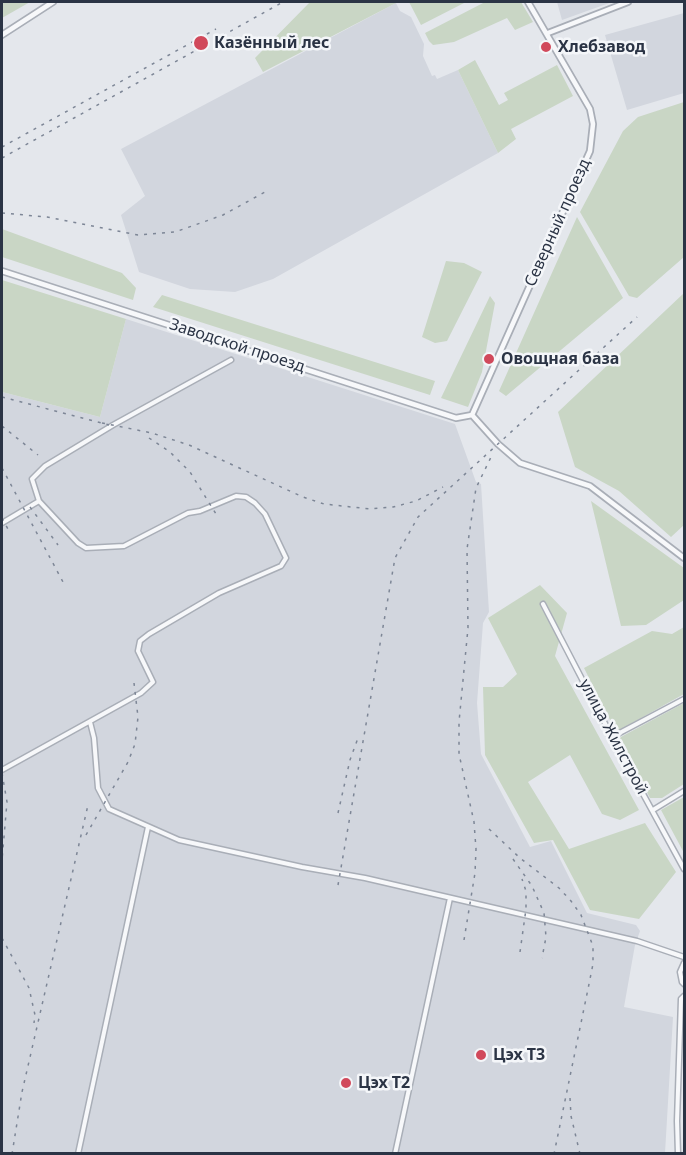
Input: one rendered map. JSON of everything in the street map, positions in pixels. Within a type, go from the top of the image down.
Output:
[{"type":"street","points":[[2,35],[53,2]]},
{"type":"street","name":"Северный проезд","points":[[472,415],[590,151],[593,124],[590,108],[528,2]]},
{"type":"street","points":[[548,33],[628,2]]},
{"type":"street","name":"Заводской проезд","points":[[2,271],[456,418],[472,415]]},
{"type":"street","points":[[2,770],[141,693],[153,682],[138,651],[140,641],[149,634],[219,593],[282,566],[286,558],[265,514],[255,502],[246,497],[236,496],[200,511],[188,513],[124,546],[86,548],[78,543],[39,501],[32,478],[45,466],[113,425],[231,360]]},
{"type":"street","points":[[472,415],[498,444],[520,463],[590,486],[684,558]]},
{"type":"street","points":[[2,523],[39,501]]},
{"type":"street","name":"улица Жилстрой","points":[[543,604],[684,869]]},
{"type":"street","points":[[612,737],[684,699]]},
{"type":"street","points":[[90,722],[94,738],[99,794],[109,809],[179,840],[365,878],[637,941],[684,957]]},
{"type":"street","points":[[653,810],[684,791]]},
{"type":"street","points":[[78,1154],[148,826]]},
{"type":"street","points":[[395,1154],[450,898]]},
{"type":"street","points":[[684,963],[680,972],[684,984]]},
{"type":"street","points":[[678,1154],[681,999],[684,996]]},
{"type":"shaded area","points":[[557,2],[612,2],[562,20]]},
{"type":"shaded area","points":[[396,3],[400,11],[411,17],[424,44],[423,56],[432,76],[435,75],[437,79],[458,70],[498,153],[273,279],[235,292],[190,289],[139,272],[121,215],[145,196],[121,149]]},
{"type":"shaded area","points":[[684,13],[684,93],[627,110],[605,35]]},
{"type":"shaded area","points":[[126,319],[455,424],[476,482],[481,484],[489,612],[483,623],[477,703],[481,754],[530,847],[551,841],[587,913],[636,925],[640,931],[635,945],[624,1007],[673,1017],[665,1153],[2,1153],[2,392],[100,417]]},
{"type":"green space","points":[[2,2],[30,2],[2,18]]},
{"type":"green space","points":[[310,2],[398,2],[263,72],[255,58]]},
{"type":"green space","points":[[409,2],[466,2],[421,25]]},
{"type":"green space","points":[[485,2],[521,2],[533,22],[515,30],[507,18],[454,42],[433,45],[429,41],[425,33]]},
{"type":"green space","points":[[475,60],[499,105],[508,100],[504,93],[557,65],[573,96],[511,129],[516,139],[498,153],[458,70]]},
{"type":"green space","points":[[684,102],[684,257],[637,298],[629,296],[580,212],[623,131],[638,117]]},
{"type":"green space","points":[[577,217],[623,298],[506,396],[499,391]]},
{"type":"green space","points":[[2,229],[122,273],[136,288],[133,300],[2,257]]},
{"type":"green space","points":[[446,261],[464,263],[482,272],[447,341],[435,343],[422,337]]},
{"type":"green space","points":[[2,280],[126,319],[100,417],[2,392]]},
{"type":"green space","points":[[684,293],[684,525],[671,537],[619,491],[575,467],[558,412]]},
{"type":"green space","points":[[162,295],[435,381],[430,395],[153,307]]},
{"type":"green space","points":[[490,296],[495,303],[482,372],[468,407],[441,398]]},
{"type":"green space","points":[[591,501],[684,568],[684,600],[646,625],[621,626]]},
{"type":"green space","points":[[540,585],[567,613],[555,656],[639,810],[620,820],[602,814],[570,755],[528,782],[569,849],[645,823],[676,872],[639,919],[590,910],[553,840],[534,843],[485,755],[483,687],[503,687],[517,674],[488,618]]},
{"type":"green space","points":[[684,627],[684,694],[616,732],[584,668],[652,631],[672,634]]},
{"type":"green space","points":[[684,703],[684,784],[662,798],[650,798],[619,738]]},
{"type":"green space","points":[[684,797],[684,853],[661,810]]},
{"type":"railway","points":[[2,158],[283,2]]},
{"type":"railway","points":[[2,147],[216,29]]},
{"type":"railway","points":[[2,213],[47,217],[138,235],[175,232],[223,215],[265,192]]},
{"type":"railway","points":[[338,885],[395,558],[418,517],[637,317]]},
{"type":"railway","points":[[2,397],[109,425]]},
{"type":"railway","points":[[102,423],[152,433],[189,445],[303,497],[324,504],[370,509],[393,507],[416,501],[443,487]]},
{"type":"railway","points":[[2,426],[38,455]]},
{"type":"railway","points":[[149,438],[170,452],[190,472],[216,514]]},
{"type":"railway","points":[[464,940],[475,873],[476,849],[474,822],[459,754],[459,722],[468,628],[467,549],[476,488],[493,453]]},
{"type":"railway","points":[[2,468],[63,582]]},
{"type":"railway","points":[[30,507],[58,545]]},
{"type":"railway","points":[[2,518],[9,531]]},
{"type":"railway","points":[[86,835],[128,762],[135,744],[138,717],[134,683]]},
{"type":"railway","points":[[338,813],[350,760],[358,738]]},
{"type":"railway","points":[[2,773],[7,802],[2,860]]},
{"type":"railway","points":[[12,1154],[22,1092],[88,805]]},
{"type":"railway","points":[[489,829],[520,858],[559,888],[571,901],[581,915],[593,946],[593,964],[554,1154]]},
{"type":"railway","points":[[513,859],[532,886],[544,913],[546,937],[542,958]]},
{"type":"railway","points":[[520,952],[526,909],[526,891],[522,879]]},
{"type":"railway","points":[[2,938],[29,988],[35,1015],[34,1023]]},
{"type":"railway","points":[[570,1098],[571,1116],[580,1154]]},
{"type":"place","name":"Казённый лес","points":[[201,43]]},
{"type":"place","name":"Хлебзавод","points":[[546,47]]},
{"type":"place","name":"Овощная база","points":[[489,359]]},
{"type":"place","name":"Цэх Т3","points":[[481,1055]]},
{"type":"place","name":"Цэх Т2","points":[[346,1083]]}]
